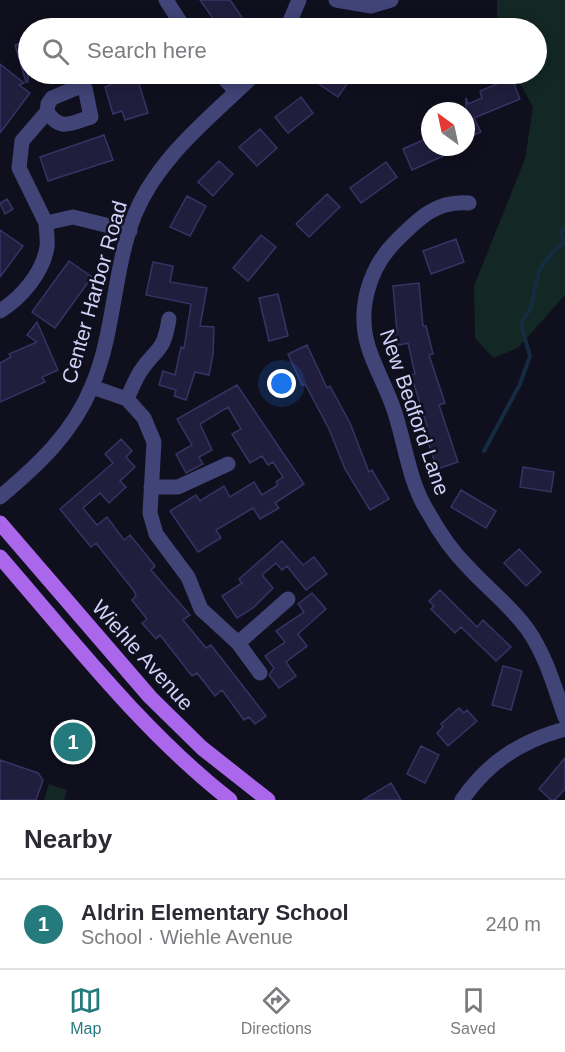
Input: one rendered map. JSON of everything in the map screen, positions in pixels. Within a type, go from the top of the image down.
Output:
[{"type":"main road","name":"Wiehle Avenue","points":[[0,523],[164,711],[231,774],[268,800]]},
{"type":"main road","name":"Wiehle Avenue","points":[[0,557],[149,727],[184,762],[230,800]]},
{"type":"street","points":[[166,0],[178,18]]},
{"type":"street","points":[[291,18],[298,0]]},
{"type":"street","points":[[336,0],[371,6],[391,0]]},
{"type":"street","points":[[229,84],[237,92]]},
{"type":"street","name":"Center Harbor Road","points":[[0,497],[53,449],[92,387],[130,231],[145,194],[167,162],[245,84]]},
{"type":"street","points":[[0,311],[23,294],[36,273],[47,247],[46,223],[19,168],[22,141],[47,112]]},
{"type":"street","name":"New Bedford Lane","points":[[469,203],[443,204],[431,209],[402,235],[381,259],[373,273],[366,299],[364,326],[367,344],[388,392],[406,461],[426,510],[466,566],[526,628],[551,672],[565,717]]},
{"type":"street","points":[[46,223],[73,217],[130,231]]},
{"type":"street","points":[[127,399],[141,371],[166,341],[169,319]]},
{"type":"street","points":[[92,387],[127,399],[144,418],[154,442],[150,513],[156,534],[188,577],[201,609],[238,643],[260,673]]},
{"type":"street","points":[[151,487],[178,487],[228,464]]},
{"type":"street","points":[[238,643],[288,599]]},
{"type":"street","points":[[462,800],[484,772],[518,745],[565,729]]},
{"type":"green space","points":[[497,0],[565,0],[565,295],[518,348],[493,358],[475,338],[474,286],[525,159],[533,107],[520,84],[547,84],[547,18],[497,18]]},
{"type":"green space","points":[[49,784],[67,790],[64,800],[44,800]]},
{"type":"building","points":[[200,0],[230,0],[242,18],[213,18]]},
{"type":"building","points":[[0,64],[18,78],[18,84],[22,84],[19,85],[30,93],[0,133]]},
{"type":"building","points":[[139,84],[148,113],[125,120],[122,111],[113,114],[105,87]]},
{"type":"building","points":[[319,84],[347,84],[338,97]]},
{"type":"building","points":[[497,84],[514,84],[520,99],[475,118],[475,102],[473,102],[482,98],[480,91]]},
{"type":"building","points":[[301,97],[313,113],[288,133],[275,117]]},
{"type":"building","points":[[475,120],[481,132],[475,135]]},
{"type":"building","points":[[260,129],[277,148],[257,166],[239,147]]},
{"type":"building","points":[[104,135],[113,160],[48,181],[40,157]]},
{"type":"building","points":[[421,141],[421,156],[443,156],[412,170],[403,149]]},
{"type":"building","points":[[219,161],[233,174],[213,196],[198,182]]},
{"type":"building","points":[[386,162],[397,177],[361,203],[350,188]]},
{"type":"building","points":[[327,194],[340,207],[309,237],[296,224]]},
{"type":"building","points":[[187,196],[206,206],[190,236],[170,227]]},
{"type":"building","points":[[7,199],[13,209],[5,214],[0,203]]},
{"type":"building","points":[[0,230],[23,246],[0,277]]},
{"type":"building","points":[[261,235],[276,247],[248,281],[233,268]]},
{"type":"building","points":[[456,239],[464,262],[431,274],[423,251]]},
{"type":"building","points":[[69,261],[92,277],[55,328],[32,312]]},
{"type":"building","points":[[153,262],[173,266],[170,282],[207,288],[200,326],[214,327],[213,354],[209,375],[195,372],[186,400],[174,396],[176,390],[159,385],[163,371],[175,375],[181,347],[184,348],[191,304],[146,295]]},
{"type":"building","points":[[419,283],[423,326],[426,326],[433,354],[429,355],[445,403],[439,405],[458,462],[437,469],[423,427],[427,426],[411,375],[415,374],[408,343],[395,346],[392,334],[397,332],[393,286]]},
{"type":"building","points":[[278,294],[288,336],[269,341],[259,298]]},
{"type":"building","points":[[37,322],[58,370],[42,377],[45,382],[0,402],[0,363],[11,357],[9,354],[37,342],[27,335]]},
{"type":"building","points":[[307,345],[327,388],[330,386],[350,423],[369,472],[372,470],[389,499],[370,510],[345,469],[329,429],[305,384],[302,385],[288,354]]},
{"type":"building","points":[[237,385],[304,484],[275,503],[279,508],[260,519],[253,508],[216,530],[221,538],[198,552],[170,511],[196,495],[200,501],[224,486],[230,497],[254,482],[262,495],[278,485],[276,482],[283,477],[273,462],[268,465],[262,456],[250,463],[232,434],[241,429],[228,407],[200,424],[212,450],[199,457],[203,464],[186,473],[176,454],[192,445],[177,419]]},
{"type":"building","points":[[121,439],[132,451],[126,457],[135,467],[120,481],[126,487],[109,503],[100,493],[83,508],[97,525],[107,517],[124,540],[130,535],[155,566],[151,570],[190,615],[183,620],[206,648],[211,645],[266,716],[255,724],[249,717],[244,720],[222,690],[215,696],[197,673],[192,676],[160,635],[156,639],[142,623],[147,619],[132,600],[136,596],[134,591],[96,543],[91,547],[60,509],[113,463],[105,454]]},
{"type":"building","points":[[523,467],[554,472],[551,492],[520,487]]},
{"type":"building","points":[[461,490],[496,511],[486,528],[451,507]]},
{"type":"building","points":[[282,541],[303,565],[314,557],[327,574],[306,590],[287,566],[282,570],[276,563],[262,575],[273,588],[253,608],[237,618],[222,596],[242,583],[239,579]]},
{"type":"building","points":[[519,549],[541,572],[526,586],[504,563]]},
{"type":"building","points":[[440,590],[477,627],[483,620],[511,647],[496,661],[461,627],[455,633],[431,609],[434,606],[429,601]]},
{"type":"building","points":[[312,593],[326,609],[298,634],[307,646],[286,662],[296,676],[279,688],[269,675],[274,668],[265,656],[285,642],[276,631],[304,612],[298,604]]},
{"type":"building","points":[[503,666],[522,671],[511,710],[492,705]]},
{"type":"building","points":[[459,708],[464,713],[467,710],[477,721],[448,746],[437,733],[443,727],[441,724]]},
{"type":"building","points":[[421,746],[439,755],[425,783],[407,774]]},
{"type":"building","points":[[565,758],[565,789],[555,800],[551,800],[539,789]]},
{"type":"building","points":[[0,760],[38,773],[43,780],[36,800],[0,800]]},
{"type":"building","points":[[391,783],[401,800],[363,800]]},
{"type":"waterway","points":[[484,451],[520,384],[530,356],[521,324],[531,307],[539,270],[554,250],[564,243],[561,233],[565,228]]},
{"type":"place","name":"Aldrin Elementary School","points":[[73,742]]}]
